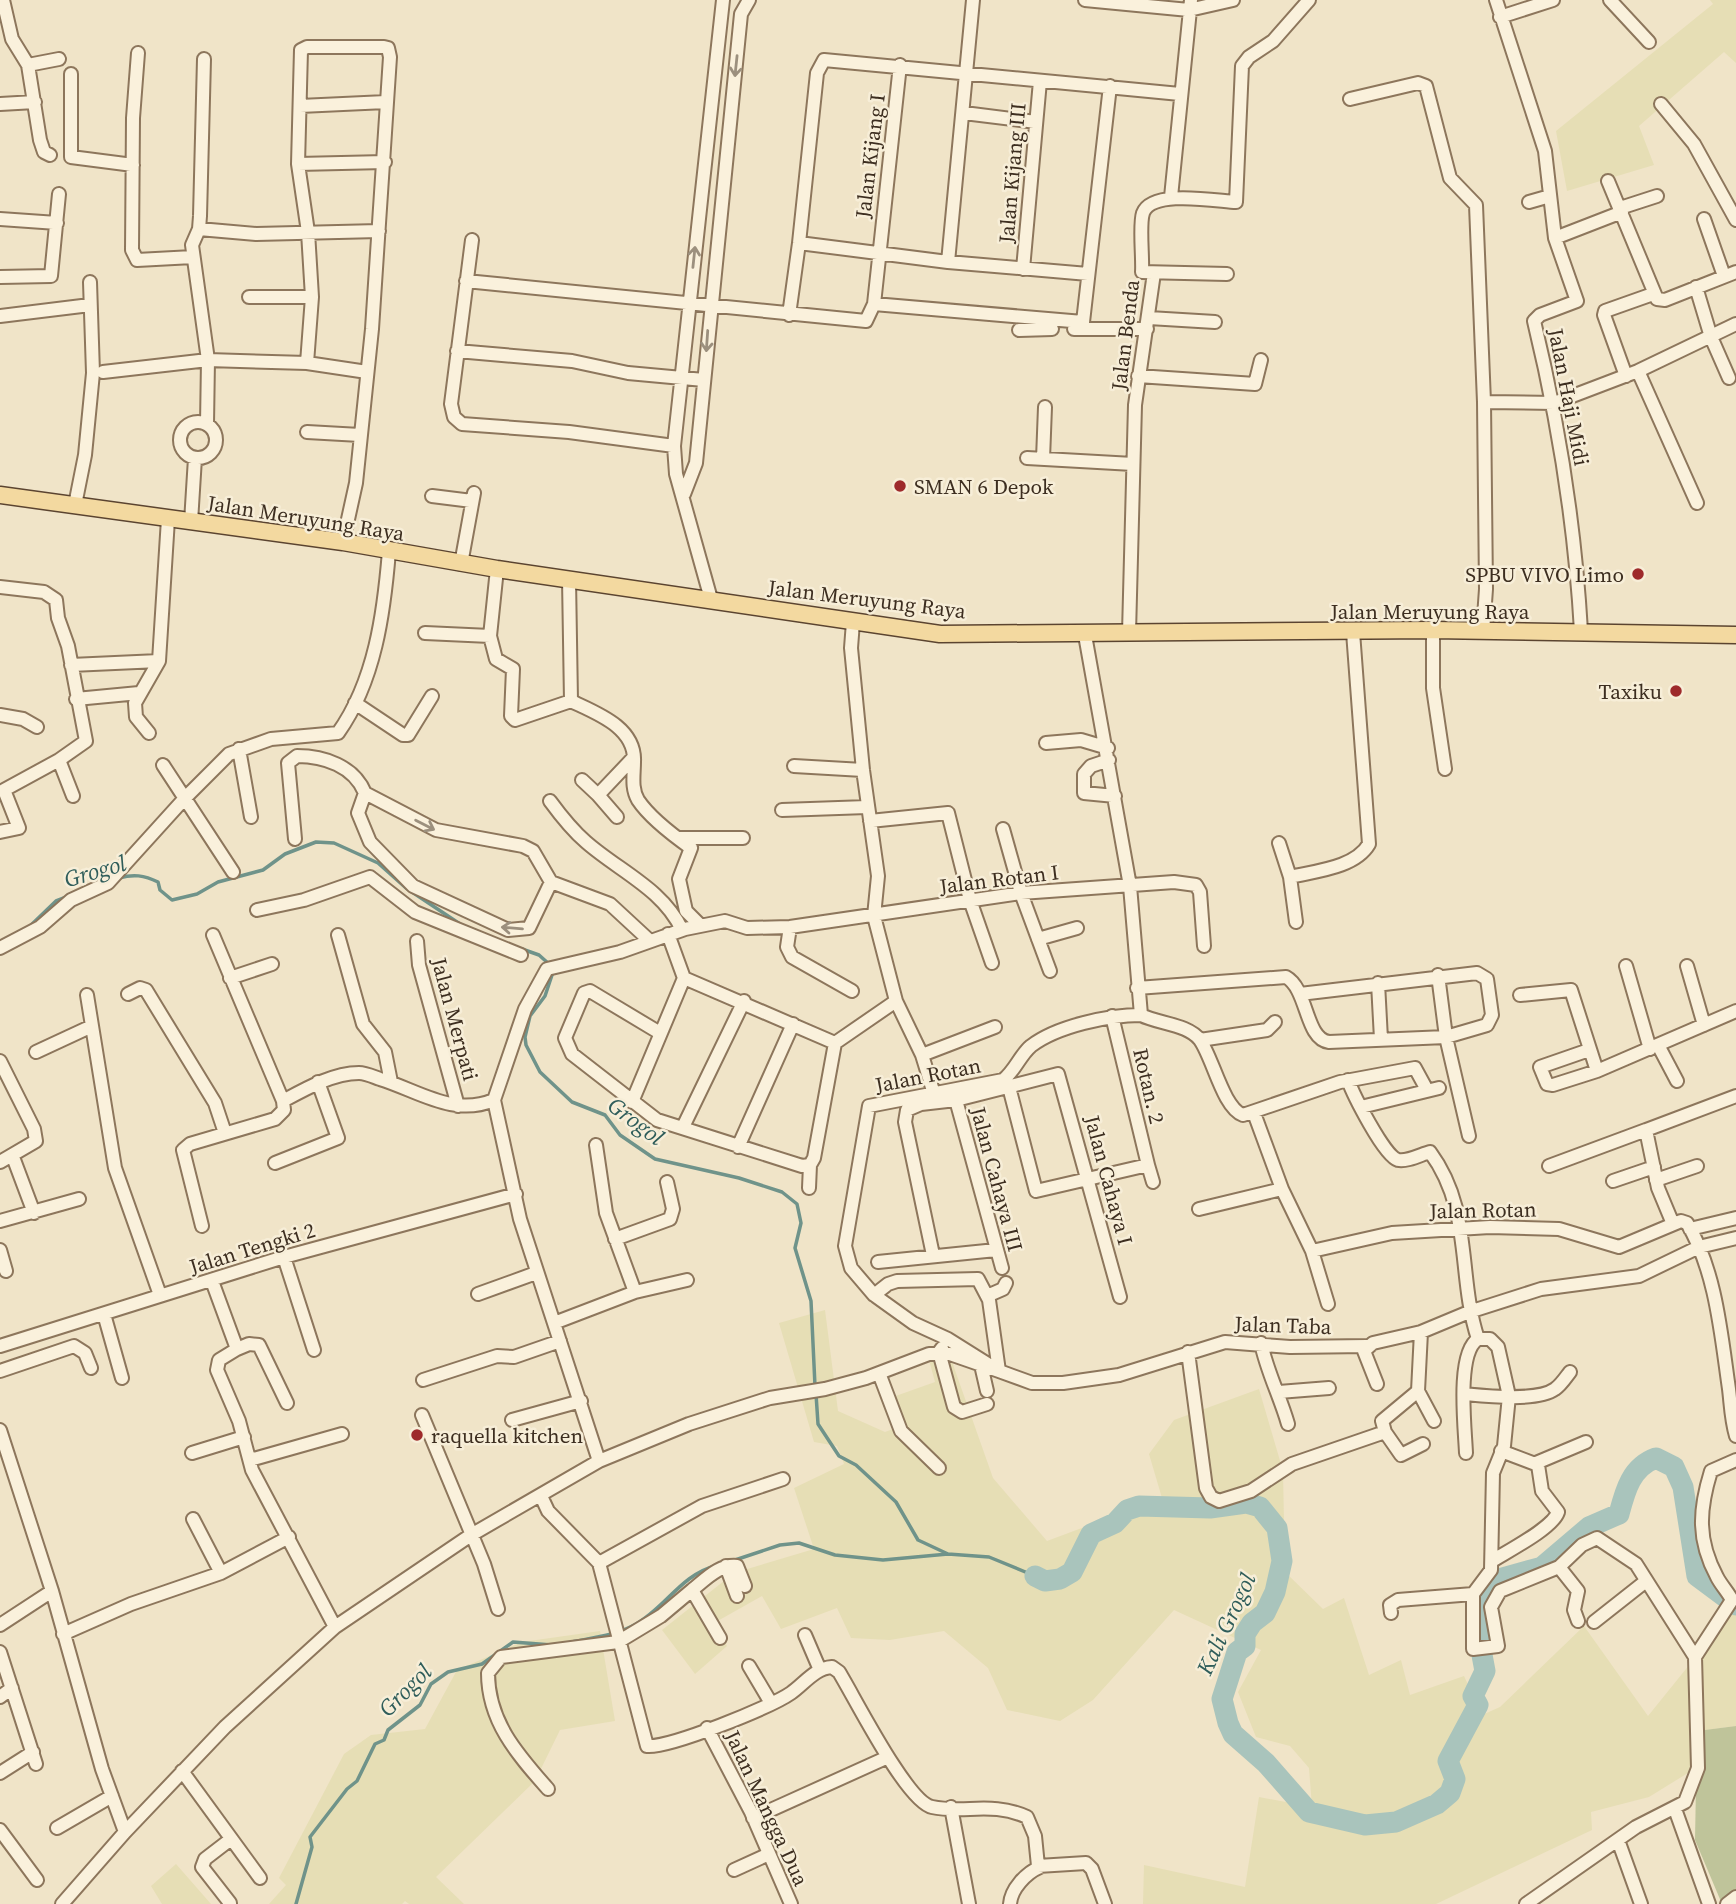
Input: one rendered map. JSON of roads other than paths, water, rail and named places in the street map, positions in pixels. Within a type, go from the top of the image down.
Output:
[{"type":"main road","name":"Jalan Meruyung Raya","points":[[0,495],[343,542],[461,564],[940,634],[1085,635],[1433,630],[1736,635]]},
{"type":"street","points":[[3,0],[12,39],[28,65],[36,102],[40,141],[44,152],[50,155]]},
{"type":"street","points":[[684,494],[696,463],[741,14],[749,0]]},
{"type":"street","points":[[948,262],[974,0]]},
{"type":"street","points":[[1085,0],[1190,5],[1202,3],[1213,7],[1233,0]]},
{"type":"street","points":[[1190,5],[1171,198],[1236,202],[1242,66],[1249,57],[1273,41],[1309,0]]},
{"type":"street","name":"Jalan Haji Midi","points":[[1496,0],[1545,151],[1555,238],[1577,301],[1540,315],[1534,321],[1554,403],[1572,513],[1581,631]]},
{"type":"street","points":[[1500,17],[1553,0]]},
{"type":"street","points":[[1610,0],[1649,42]]},
{"type":"street","points":[[711,599],[684,494],[676,474],[674,446],[679,377],[722,1]]},
{"type":"street","points":[[307,363],[312,297],[308,232],[298,163],[301,50],[307,47],[388,48],[390,57],[385,162],[367,372],[355,494],[343,542]]},
{"type":"street","points":[[138,53],[133,165],[134,256],[137,260],[193,257]]},
{"type":"street","points":[[28,65],[59,59]]},
{"type":"street","points":[[204,59],[199,229],[192,245],[208,360],[207,424],[216,435],[214,450],[202,458],[188,456],[180,444],[182,430],[193,422],[207,424]]},
{"type":"street","points":[[789,315],[817,73],[821,62],[827,59],[900,65],[1180,94]]},
{"type":"street","name":"Jalan Kijang I","points":[[874,304],[877,252],[900,65]]},
{"type":"street","points":[[71,74],[71,157],[74,160],[133,165]]},
{"type":"street","name":"Jalan Kijang III","points":[[1023,269],[1040,81]]},
{"type":"street","points":[[1350,99],[1418,83],[1426,86],[1450,178],[1476,205],[1478,216],[1475,242],[1481,273],[1484,402],[1486,589],[1483,631]]},
{"type":"street","points":[[466,281],[860,322],[870,316],[874,304],[1083,323],[1110,86]]},
{"type":"street","points":[[0,104],[36,102]]},
{"type":"street","points":[[300,106],[386,102]]},
{"type":"street","points":[[1661,104],[1694,144],[1736,220]]},
{"type":"street","points":[[964,113],[1035,122]]},
{"type":"street","points":[[298,163],[385,162]]},
{"type":"street","points":[[1608,181],[1657,299],[1665,300],[1730,274],[1704,219]]},
{"type":"street","points":[[0,278],[51,276],[59,194]]},
{"type":"street","points":[[1529,202],[1550,196]]},
{"type":"street","points":[[1555,238],[1657,197]]},
{"type":"street","name":"Jalan Benda","points":[[1129,633],[1138,376],[1154,273],[1142,272],[1143,213],[1149,205],[1171,198]]},
{"type":"street","points":[[0,219],[57,223]]},
{"type":"street","points":[[199,229],[256,234],[379,231]]},
{"type":"street","points":[[472,240],[451,404],[454,417],[462,424],[569,432],[674,446]]},
{"type":"street","points":[[799,243],[948,262],[1088,274]]},
{"type":"street","points":[[1154,273],[1227,274]]},
{"type":"street","points":[[75,505],[85,455],[93,373],[89,282]]},
{"type":"street","points":[[1696,287],[1711,337],[1729,378]]},
{"type":"street","points":[[1653,294],[1605,311],[1604,315],[1697,503]]},
{"type":"street","points":[[249,297],[312,297]]},
{"type":"street","points":[[0,316],[90,305]]},
{"type":"street","points":[[1019,330],[1215,322]]},
{"type":"street","points":[[1484,402],[1554,403],[1632,373],[1736,324]]},
{"type":"street","points":[[457,351],[572,361],[628,373],[704,380]]},
{"type":"street","points":[[103,372],[208,360],[307,363],[367,372]]},
{"type":"street","points":[[1138,376],[1255,384],[1261,360]]},
{"type":"street","points":[[1043,459],[1045,407]]},
{"type":"street","points":[[307,432],[360,435]]},
{"type":"street","points":[[191,522],[195,458]]},
{"type":"street","points":[[1027,458],[1133,464]]},
{"type":"street","points":[[432,496],[473,497],[461,564]]},
{"type":"street","points":[[149,733],[136,717],[135,703],[159,662],[168,519]]},
{"type":"street","points":[[0,948],[40,927],[71,900],[108,883],[229,754],[271,739],[334,735],[344,725],[377,643],[389,551]]},
{"type":"street","points":[[497,569],[490,636],[496,659],[512,666],[512,719],[571,701],[614,722],[621,729],[635,757],[633,780],[639,801],[691,848],[692,852],[679,879],[691,928]]},
{"type":"street","points":[[569,579],[571,701]]},
{"type":"street","points":[[0,587],[51,594],[56,600],[86,741],[59,760],[4,790],[19,828],[0,832]]},
{"type":"street","points":[[853,621],[851,648],[863,770],[878,876],[874,916],[896,1001],[922,1055],[934,1094]]},
{"type":"street","points":[[1433,630],[1433,688],[1445,769]]},
{"type":"street","points":[[1290,877],[1342,864],[1363,855],[1369,844],[1353,632]]},
{"type":"street","points":[[425,634],[490,636]]},
{"type":"street","points":[[1085,635],[1130,886],[1137,935],[1137,988],[1141,1015]]},
{"type":"street","points":[[71,665],[159,662]]},
{"type":"street","points":[[76,699],[139,693]]},
{"type":"street","points":[[355,703],[403,735],[408,735],[432,696]]},
{"type":"street","points":[[621,712],[621,729]]},
{"type":"street","points":[[0,715],[23,719],[37,727]]},
{"type":"street","points":[[1046,743],[1081,740],[1108,754]]},
{"type":"street","points":[[240,749],[251,817]]},
{"type":"street","points":[[1108,754],[1084,774],[1084,793],[1115,796]]},
{"type":"street","points":[[295,839],[288,763],[297,756],[315,756],[342,766],[361,785],[365,793],[436,830],[523,846],[533,851],[551,883],[610,904],[650,941]]},
{"type":"street","points":[[598,795],[635,757]]},
{"type":"street","points":[[59,760],[73,796]]},
{"type":"street","points":[[163,765],[233,872]]},
{"type":"street","points":[[794,766],[863,770]]},
{"type":"street","points":[[582,780],[618,817]]},
{"type":"street","points":[[365,793],[358,813],[376,865],[415,912],[521,955]]},
{"type":"street","points":[[550,801],[587,843],[660,899],[691,928]]},
{"type":"street","points":[[782,810],[869,814],[948,813],[970,900],[992,963]]},
{"type":"street","points":[[1003,829],[1021,893],[1050,971]]},
{"type":"street","points":[[678,838],[743,838]]},
{"type":"street","points":[[1279,843],[1290,877],[1296,922]]},
{"type":"street","points":[[376,865],[413,886],[508,930],[529,928],[551,883]]},
{"type":"street","points":[[257,910],[304,900],[376,865]]},
{"type":"street","name":"Jalan Rotan I","points":[[495,1100],[525,1009],[542,975],[557,967],[620,952],[691,928],[725,921],[747,928],[790,927],[1021,893],[1174,882],[1196,885],[1200,892],[1204,946]]},
{"type":"street","points":[[790,927],[787,947],[792,957],[852,991]]},
{"type":"street","points":[[1038,939],[1077,928]]},
{"type":"street","points":[[632,1102],[684,978],[668,934]]},
{"type":"street","points":[[202,1226],[183,1150],[190,1144],[225,1132],[275,1119],[284,1110],[283,1101],[213,935]]},
{"type":"street","points":[[338,935],[363,1024],[385,1052],[391,1082]]},
{"type":"street","name":"Jalan Merpati","points":[[417,942],[419,965],[442,1039],[458,1106]]},
{"type":"street","points":[[230,978],[272,964]]},
{"type":"street","points":[[1626,965],[1654,1047],[1677,1081]]},
{"type":"street","points":[[1687,966],[1704,1026]]},
{"type":"street","points":[[1137,988],[1286,977],[1300,993],[1317,1036],[1323,1041],[1446,1037],[1487,1025],[1492,1015],[1487,979],[1482,974],[1438,975],[1300,993]]},
{"type":"street","points":[[1438,975],[1446,1037],[1469,1136]]},
{"type":"street","points":[[684,978],[744,1001],[835,1043]]},
{"type":"street","points":[[1378,983],[1381,1039]]},
{"type":"street","points":[[128,994],[140,988],[146,990],[215,1103],[225,1132]]},
{"type":"street","points":[[1520,995],[1571,990],[1597,1071]]},
{"type":"street","points":[[660,1033],[596,991],[584,993],[565,1038],[572,1054],[657,1121],[802,1166],[810,1165]]},
{"type":"street","points":[[87,995],[116,1168],[160,1296]]},
{"type":"street","points":[[683,1127],[744,1001]]},
{"type":"street","points":[[809,1188],[810,1165],[824,1112],[835,1043],[896,1001]]},
{"type":"street","points":[[1589,1050],[1539,1070],[1547,1084],[1551,1086],[1597,1071],[1736,1012]]},
{"type":"street","name":"Jalan Rotan","points":[[1193,1351],[1119,1375],[1063,1383],[1032,1383],[999,1371],[948,1339],[913,1323],[874,1295],[852,1268],[845,1246],[866,1111],[879,1102],[1003,1080],[1029,1047],[1092,1020],[1112,1016],[1141,1015],[1186,1029],[1200,1040]]},
{"type":"street","name":"Rotan. 2","points":[[1112,1016],[1153,1182]]},
{"type":"street","points":[[1275,1022],[1267,1030],[1200,1040],[1238,1114],[1254,1113],[1348,1080],[1415,1068],[1433,1089],[1362,1107]]},
{"type":"street","points":[[738,1147],[793,1024]]},
{"type":"street","points":[[36,1052],[92,1026]]},
{"type":"street","points":[[922,1055],[995,1027]]},
{"type":"street","points":[[0,1061],[36,1135],[36,1141],[13,1157],[0,1162]]},
{"type":"street","points":[[283,1101],[318,1082],[360,1073],[391,1082],[432,1101],[458,1106],[484,1104],[495,1100],[503,1147],[536,1273],[599,1461]]},
{"type":"street","name":"Jalan Cahaya I","points":[[1009,1087],[1058,1074],[1119,1297]]},
{"type":"street","points":[[1348,1080],[1394,1158],[1402,1160],[1432,1153],[1458,1205],[1469,1312],[1478,1339]]},
{"type":"street","points":[[275,1163],[338,1138],[318,1082]]},
{"type":"street","points":[[933,1255],[905,1122],[907,1110],[921,1104],[956,1100],[1009,1087],[1036,1191],[1147,1165]]},
{"type":"street","points":[[1549,1166],[1735,1099]]},
{"type":"street","name":"Jalan Cahaya III","points":[[956,1100],[1002,1268]]},
{"type":"street","points":[[1254,1113],[1282,1189],[1312,1251],[1328,1304]]},
{"type":"street","points":[[1646,1130],[1655,1173],[1673,1224],[1684,1221],[1699,1247],[1717,1309],[1730,1396],[1729,1413],[1736,1436]]},
{"type":"street","points":[[596,1145],[602,1195],[635,1292]]},
{"type":"street","points":[[13,1157],[34,1213]]},
{"type":"street","points":[[1614,1181],[1697,1166]]},
{"type":"street","points":[[615,1239],[670,1219],[673,1209],[667,1182]]},
{"type":"street","points":[[1199,1209],[1282,1189]]},
{"type":"street","name":"Jalan Tengki 2","points":[[0,1346],[284,1257],[516,1195]]},
{"type":"street","points":[[0,1221],[79,1199]]},
{"type":"street","points":[[1690,1229],[1736,1218]]},
{"type":"street","name":"Jalan Rotan","points":[[1312,1251],[1392,1233],[1460,1231],[1490,1227],[1559,1229],[1619,1247],[1648,1237],[1673,1224]]},
{"type":"street","name":"Jalan Taba","points":[[1193,1351],[1225,1342],[1309,1348],[1367,1346],[1421,1332],[1469,1312],[1541,1289],[1639,1276],[1699,1247],[1736,1238]]},
{"type":"street","points":[[0,1250],[6,1270]]},
{"type":"street","points":[[878,1262],[996,1250]]},
{"type":"street","points":[[284,1257],[314,1350]]},
{"type":"street","points":[[478,1294],[536,1273]]},
{"type":"street","points":[[874,1295],[888,1284],[897,1282],[974,1277],[981,1282],[987,1296],[999,1371],[939,1352]]},
{"type":"street","points":[[554,1323],[635,1292],[687,1280]]},
{"type":"street","points":[[212,1281],[237,1349]]},
{"type":"street","name":"Jalan Cahaya III","points":[[987,1296],[1003,1289],[1006,1283]]},
{"type":"street","points":[[104,1314],[122,1378]]},
{"type":"street","points":[[1421,1332],[1418,1391],[1434,1421]]},
{"type":"street","points":[[62,1904],[182,1771],[268,1686],[335,1627],[471,1535],[599,1461],[689,1424],[770,1398],[825,1389],[879,1373],[939,1352],[948,1339]]},
{"type":"street","points":[[1466,1453],[1464,1394],[1468,1351],[1478,1339]]},
{"type":"street","points":[[1474,1594],[1472,1647],[1478,1650],[1494,1648],[1498,1643],[1491,1607],[1496,1596],[1493,1473],[1501,1451],[1509,1396],[1497,1344],[1490,1339],[1478,1339]]},
{"type":"street","points":[[423,1380],[497,1356],[514,1357],[560,1341]]},
{"type":"street","points":[[1261,1343],[1269,1375],[1279,1392],[1289,1424]]},
{"type":"street","points":[[287,1403],[259,1345],[249,1344],[237,1349],[219,1360],[216,1365],[257,1482],[289,1537],[335,1627]]},
{"type":"street","points":[[0,1371],[74,1346],[85,1353],[91,1368]]},
{"type":"street","points":[[1367,1346],[1365,1357],[1377,1384]]},
{"type":"street","points":[[1193,1351],[1206,1488],[1211,1497],[1219,1500],[1251,1491],[1275,1473],[1310,1457],[1385,1432]]},
{"type":"street","points":[[939,1352],[957,1411],[987,1398],[981,1365]]},
{"type":"street","points":[[1464,1394],[1509,1396],[1552,1391],[1570,1372]]},
{"type":"street","points":[[879,1373],[901,1431],[939,1468]]},
{"type":"street","points":[[1279,1392],[1329,1388]]},
{"type":"street","points":[[1418,1391],[1383,1418],[1385,1432],[1402,1455],[1423,1444]]},
{"type":"street","points":[[512,1420],[581,1401]]},
{"type":"street","points":[[422,1415],[484,1564],[498,1609]]},
{"type":"street","points":[[0,1430],[125,1832]]},
{"type":"street","points":[[250,1460],[342,1434]]},
{"type":"street","points":[[192,1453],[243,1437]]},
{"type":"street","points":[[1501,1451],[1536,1463],[1586,1442]]},
{"type":"street","points":[[1695,1657],[1732,1600],[1709,1558],[1703,1541],[1700,1506],[1711,1471],[1736,1460]]},
{"type":"street","points":[[1391,1612],[1390,1605],[1398,1601],[1474,1594],[1496,1576],[1527,1539],[1558,1514],[1542,1491],[1536,1463]]},
{"type":"street","points":[[599,1563],[702,1506],[783,1479]]},
{"type":"street","points":[[541,1496],[548,1511],[599,1563],[647,1746],[663,1745],[766,1705],[790,1694],[820,1670],[832,1667],[839,1672],[888,1757],[922,1804],[981,1806],[1027,1817],[1035,1836],[1040,1867]]},
{"type":"street","points":[[193,1519],[222,1573]]},
{"type":"street","points":[[63,1634],[151,1596],[222,1573],[289,1537]]},
{"type":"street","points":[[1496,1576],[1559,1567],[1582,1545],[1597,1538],[1636,1564],[1695,1657],[1698,1769],[1692,1791],[1685,1802],[1644,1822],[1528,1904]]},
{"type":"street","points":[[548,1789],[509,1745],[494,1712],[488,1673],[501,1657],[616,1634],[661,1616],[726,1566],[741,1591]]},
{"type":"street","points":[[1559,1567],[1579,1594],[1574,1610],[1578,1621]]},
{"type":"street","points":[[1594,1622],[1646,1581]]},
{"type":"street","points":[[692,1590],[720,1638]]},
{"type":"street","points":[[0,1625],[52,1591]]},
{"type":"street","points":[[805,1635],[820,1670]]},
{"type":"street","points":[[0,1652],[34,1758],[0,1773]]},
{"type":"street","points":[[749,1666],[766,1705]]},
{"type":"street","points":[[0,1697],[12,1688]]},
{"type":"street","name":"Jalan Mangga Dua","points":[[707,1728],[791,1904]]},
{"type":"street","points":[[752,1818],[888,1757]]},
{"type":"street","points":[[182,1771],[260,1878]]},
{"type":"street","points":[[57,1828],[112,1796]]},
{"type":"street","points":[[951,1807],[969,1904]]},
{"type":"street","points":[[1675,1809],[1709,1904]]},
{"type":"street","points":[[0,1830],[37,1880]]},
{"type":"street","points":[[230,1903],[202,1867],[205,1859],[231,1839]]},
{"type":"street","points":[[1618,1840],[1641,1904]]},
{"type":"street","points":[[734,1870],[769,1854]]},
{"type":"street","points":[[1010,1904],[1010,1899],[1021,1881],[1040,1867],[1086,1863],[1092,1868],[1105,1904]]},
{"type":"street","points":[[1727,1904],[1736,1897]]},
{"type":"waterway","name":"Grogol","points":[[119,878],[139,876],[158,882],[160,890],[172,900],[197,894],[218,882],[263,870],[285,854],[316,842],[334,843],[378,863],[406,888],[463,926]]},
{"type":"waterway","name":"Grogol","points":[[29,927],[56,901],[69,896]]},
{"type":"waterway","name":"Grogol","points":[[522,949],[539,955],[549,964]]},
{"type":"waterway","name":"Grogol","points":[[554,969],[545,996],[530,1016],[525,1037],[526,1045],[540,1072],[572,1102],[605,1115],[620,1135],[655,1159],[739,1178],[782,1192],[797,1204],[801,1223],[795,1248],[811,1301],[815,1386]]},
{"type":"waterway","name":"Grogol","points":[[816,1394],[818,1424],[839,1456],[856,1465],[896,1502],[918,1540],[948,1554]]},
{"type":"waterway","name":"Kali Grogol","points":[[1035,1576],[1045,1581],[1060,1579],[1072,1572],[1091,1534],[1115,1523],[1127,1510],[1139,1506],[1210,1508],[1246,1503],[1260,1507],[1277,1528],[1282,1561],[1275,1592],[1265,1613],[1252,1623],[1245,1634],[1245,1646],[1237,1652],[1222,1699],[1228,1723],[1233,1734],[1266,1763],[1309,1812],[1365,1825],[1396,1822],[1437,1804],[1450,1793],[1455,1779],[1448,1761],[1478,1705],[1473,1696],[1485,1671],[1482,1655],[1487,1635],[1482,1613],[1491,1589],[1502,1578],[1542,1567],[1589,1527],[1619,1514],[1630,1481],[1647,1462],[1656,1458],[1674,1467],[1683,1487],[1697,1576],[1736,1605]]},
{"type":"waterway","name":"Grogol","points":[[732,1561],[780,1545],[799,1543],[835,1555],[883,1560],[948,1554],[989,1557],[1035,1576]]},
{"type":"waterway","name":"Grogol","points":[[567,1643],[628,1628],[646,1617],[692,1577],[715,1566]]},
{"type":"waterway","name":"Grogol","points":[[296,1904],[312,1847],[310,1837],[347,1789],[357,1781],[375,1744],[384,1740],[388,1730],[420,1705],[431,1684],[448,1672],[482,1664],[513,1642],[552,1645]]},
{"type":"place","name":"SMAN 6 Depok","points":[[900,486]]},
{"type":"place","name":"SPBU VIVO Limo","points":[[1638,574]]},
{"type":"place","name":"Taxiku","points":[[1676,691]]},
{"type":"place","name":"raquella kitchen","points":[[417,1435]]}]
